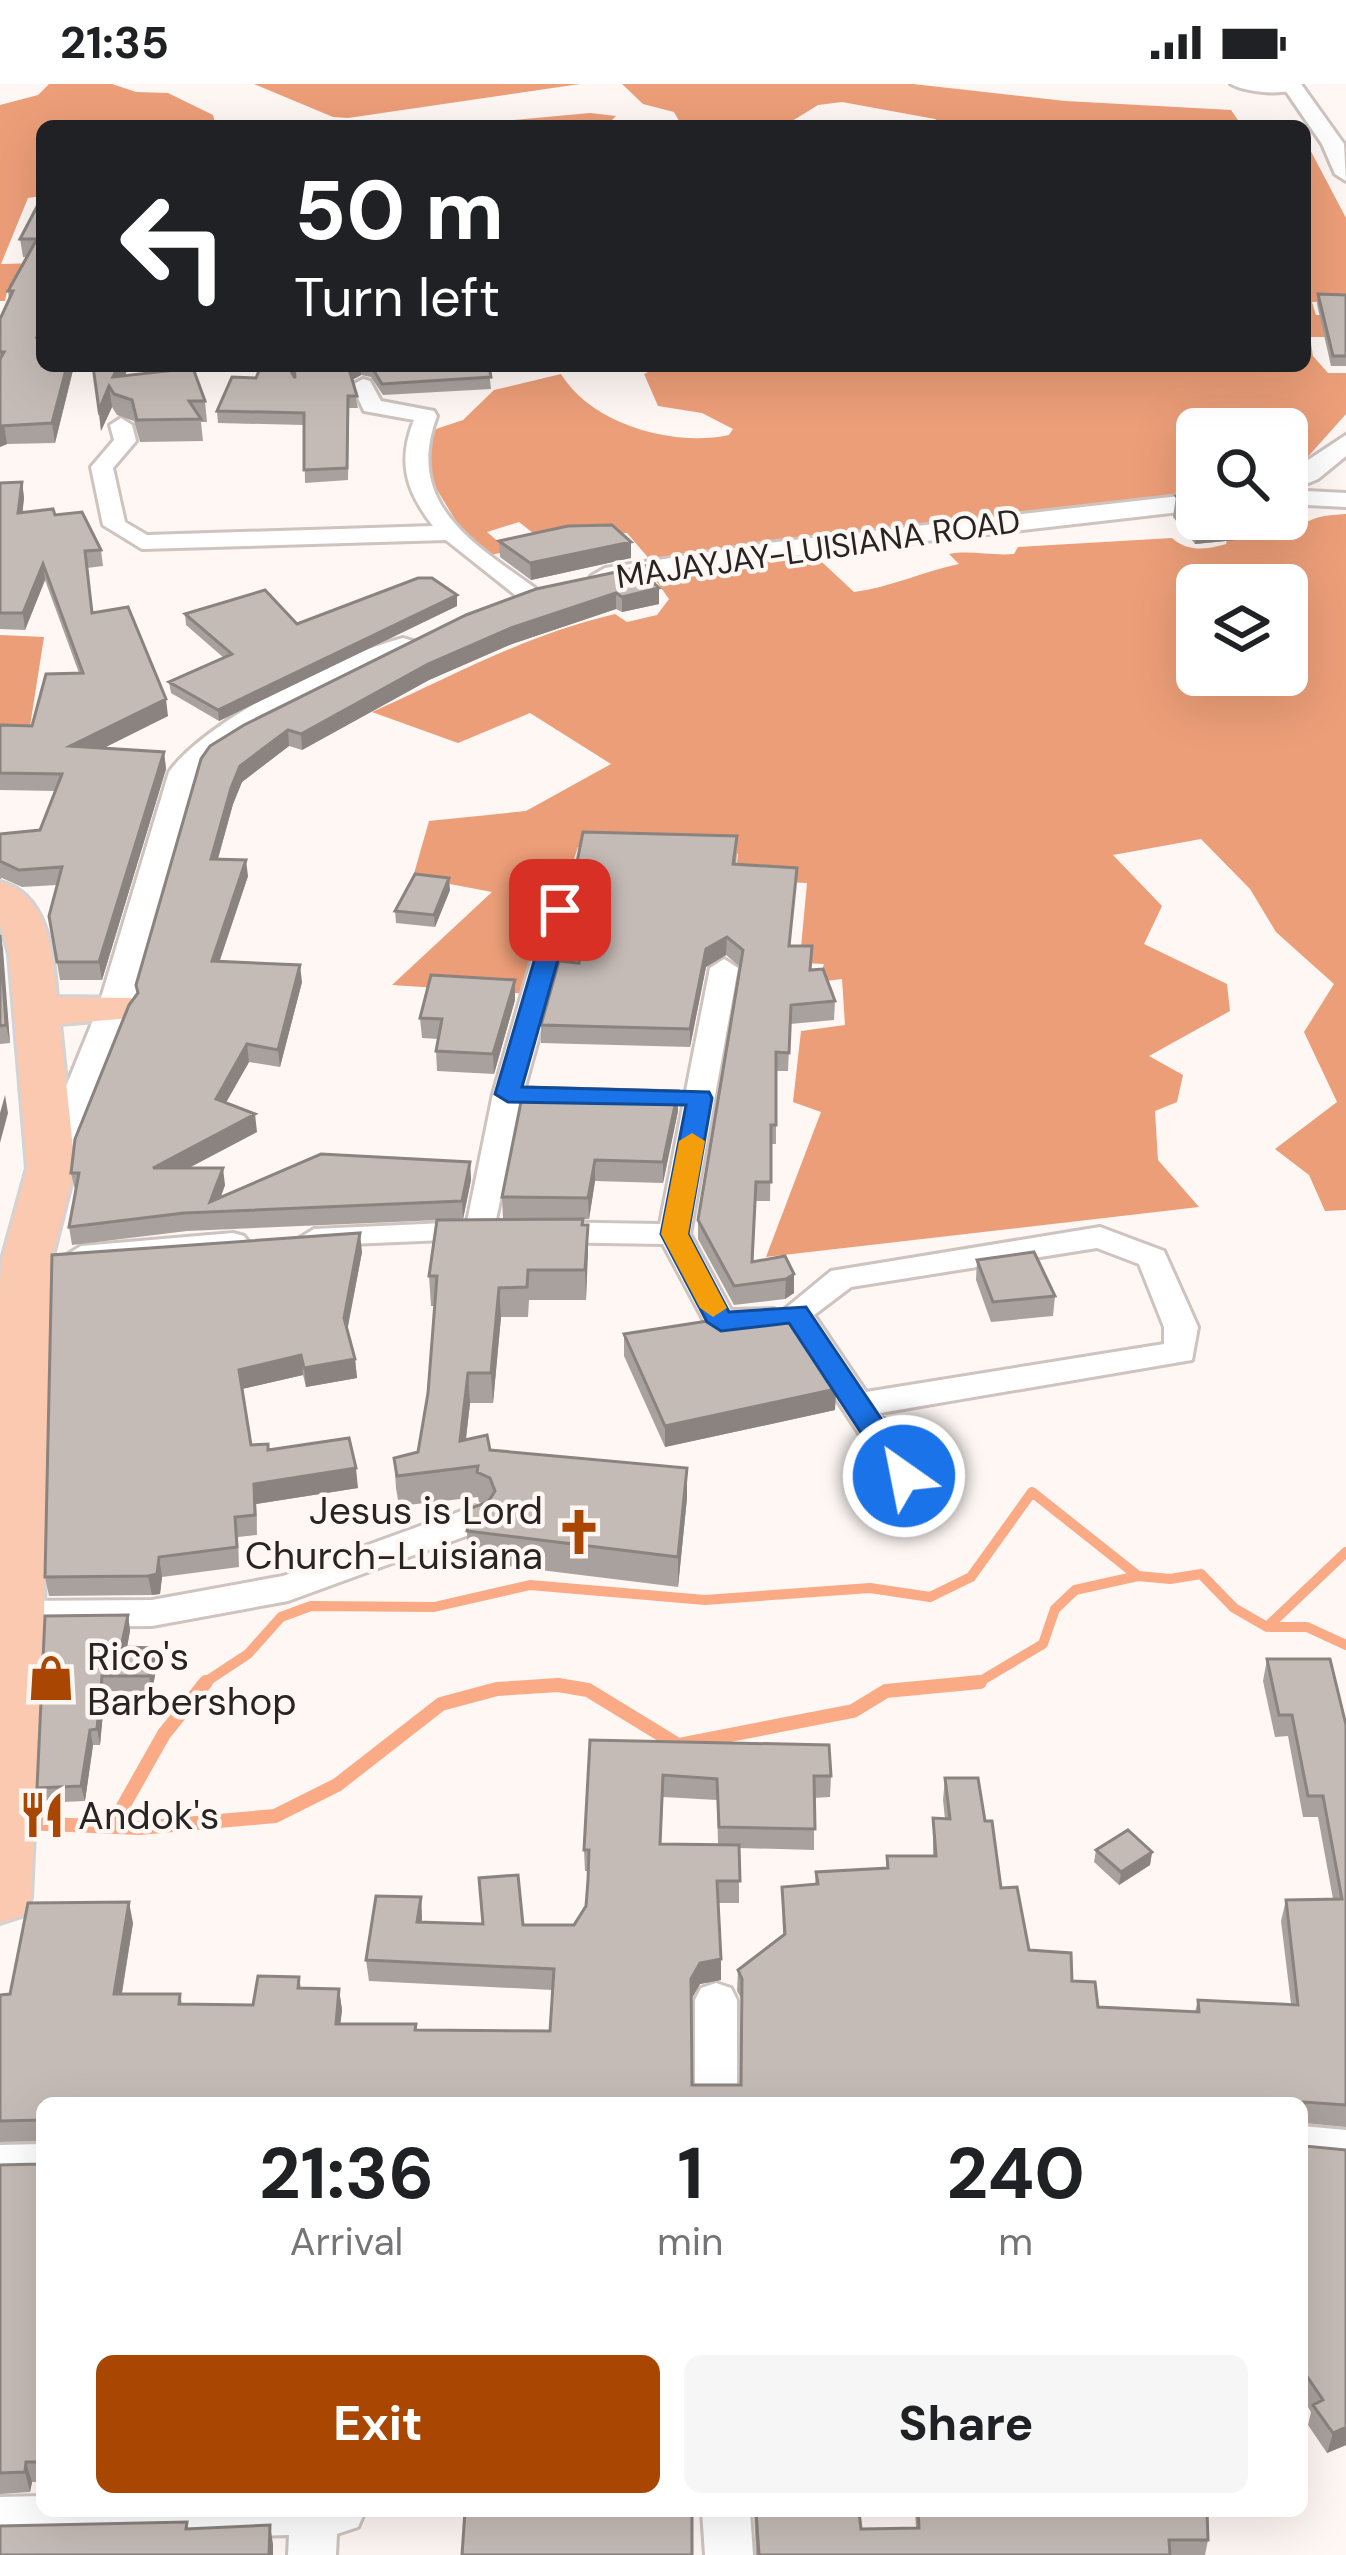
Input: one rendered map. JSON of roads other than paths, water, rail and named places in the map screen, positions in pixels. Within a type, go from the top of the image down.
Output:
[{"type":"main road","points":[[0,895],[19,914],[31,954],[51,1168],[26,1264],[16,1614],[0,1898]]},
{"type":"main road","points":[[34,1010],[115,1008]]},
{"type":"street","points":[[1240,84],[1292,86],[1333,144],[1346,174]]},
{"type":"street","points":[[363,386],[372,406],[426,416],[417,432],[411,465],[446,533],[527,593]]},
{"type":"street","points":[[121,425],[125,441],[101,467],[114,525],[142,542],[446,533]]},
{"type":"street","points":[[1308,474],[1346,443]]},
{"type":"street","points":[[1308,498],[1346,500]]},
{"type":"street","name":"MAJAYJAY-LUISIANA ROAD","points":[[491,607],[575,583],[776,550],[1176,504]]},
{"type":"street","points":[[51,1168],[115,1008],[184,772],[198,754],[261,716],[436,630]]},
{"type":"street","points":[[481,1232],[508,1094],[560,910]]},
{"type":"street","points":[[724,968],[689,1098],[674,1234],[721,1322],[796,1313],[842,1278],[1100,1237],[1154,1258],[1181,1327],[1180,1352],[859,1405]]},
{"type":"street","points":[[508,1094],[550,1095]]},
{"type":"street","points":[[26,1264],[141,1247],[481,1232],[674,1234]]},
{"type":"street","points":[[796,1313],[904,1476]]},
{"type":"street","points":[[16,1614],[152,1613],[289,1588],[475,1519]]},
{"type":"street","points":[[716,2000],[716,2097]]},
{"type":"street","points":[[1308,2146],[1346,2149]]},
{"type":"street","points":[[0,2164],[36,2163]]},
{"type":"street","points":[[0,2520],[118,2517]]},
{"type":"street","points":[[312,2555],[314,2517]]},
{"type":"street","points":[[726,2517],[729,2555]]},
{"type":"waterway","points":[[201,1685],[248,1654],[281,1617],[311,1606],[434,1607],[530,1585],[705,1600],[870,1588],[930,1597],[971,1577],[1032,1492],[1138,1576]]},
{"type":"waterway","points":[[1138,1576],[1170,1579],[1201,1574],[1234,1608],[1267,1627],[1346,1552]]},
{"type":"waterway","points":[[973,1683],[1043,1644],[1055,1609],[1075,1590],[1138,1576]]},
{"type":"waterway","points":[[1270,1627],[1307,1627],[1346,1645]]},
{"type":"waterway","points":[[112,1826],[164,1734],[206,1682]]},
{"type":"waterway","points":[[973,1683],[980,1682]]},
{"type":"waterway","points":[[24,1823],[139,1828],[275,1816],[337,1785],[441,1704],[497,1689],[558,1685],[588,1690],[678,1745],[853,1711],[886,1691],[973,1683]]},
{"type":"waterway","points":[[952,1685],[973,1683]]},
{"type":"place","name":"Jesus is Lord Church-Luisiana","points":[[579,1532]]},
{"type":"place","name":"Rico's Barbershop","points":[[51,1678]]},
{"type":"place","name":"Andok's","points":[[42,1815]]}]
